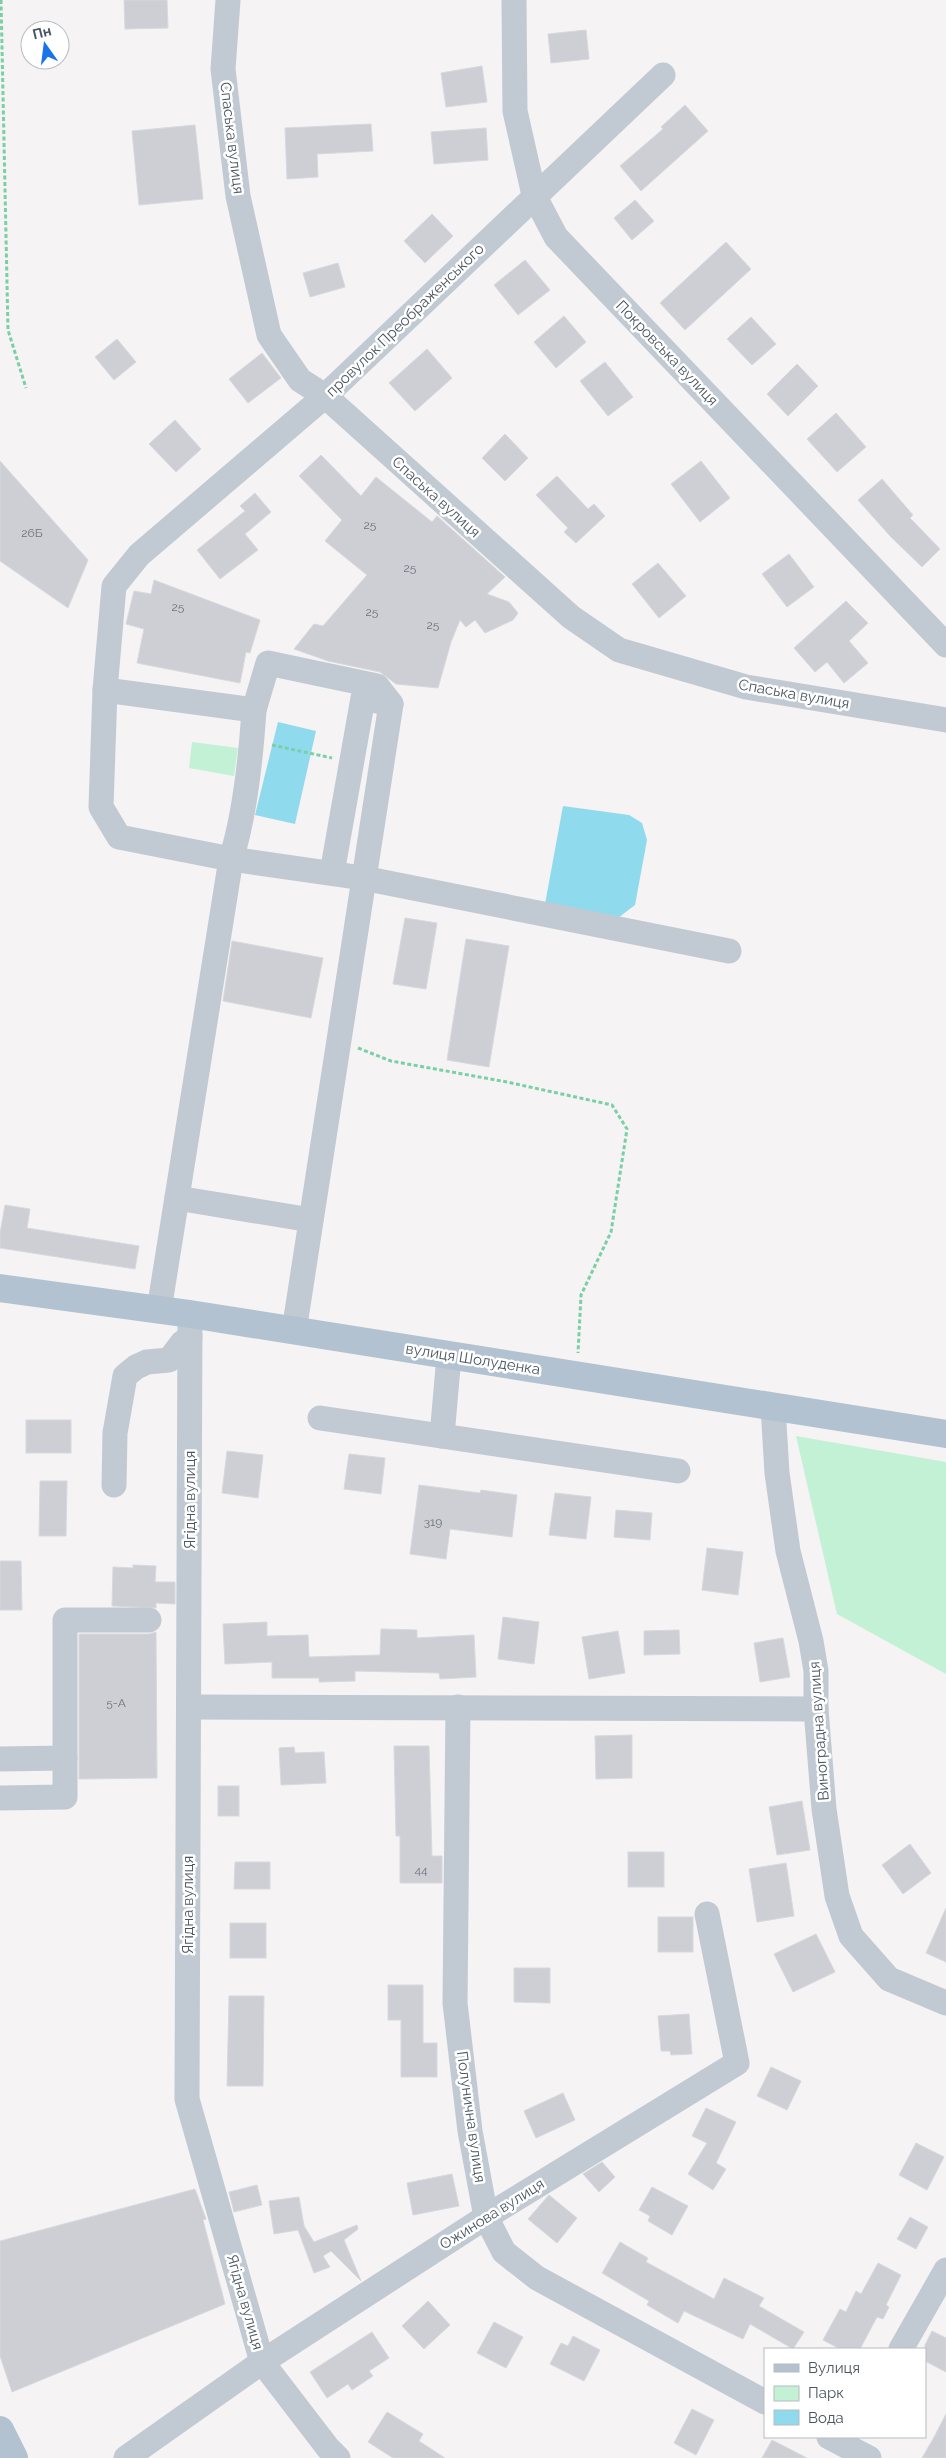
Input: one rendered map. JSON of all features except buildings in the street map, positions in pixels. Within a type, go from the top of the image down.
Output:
[{"type":"main road","name":"вулиця Шолуденка","points":[[0,1288],[159,1310],[190,1325],[294,1331],[946,1434]]},
{"type":"main road","points":[[0,2430],[14,2458]]},
{"type":"street","name":"Спаська вулиця","points":[[228,0],[223,69],[237,186],[269,335],[300,380],[325,396],[571,617],[620,650],[746,687],[946,720]]},
{"type":"street","name":"Покровська вулиця","points":[[514,0],[515,110],[534,195],[556,237],[946,645]]},
{"type":"street","name":"провулок Преображенського","points":[[663,75],[534,195],[325,396],[139,555],[114,586],[105,690],[101,807],[119,837],[234,851],[729,951]]},
{"type":"street","points":[[159,1310],[252,740],[254,710],[268,663],[377,686],[391,704],[294,1331]]},
{"type":"street","points":[[105,690],[254,710]]},
{"type":"street","points":[[332,872],[363,698],[391,704]]},
{"type":"street","points":[[177,1198],[311,1220]]},
{"type":"street","points":[[114,1485],[115,1433],[126,1376],[136,1367],[147,1362],[169,1360],[182,1343],[190,1325]]},
{"type":"street","name":"Ягідна вулиця","points":[[190,1325],[187,2100],[262,2362],[328,2448],[338,2458]]},
{"type":"street","points":[[442,1436],[449,1356]]},
{"type":"street","name":"Виноградна вулиця","points":[[773,1407],[777,1473],[788,1551],[812,1641],[816,1670],[816,1709],[824,1809],[837,1896],[851,1936],[889,1979],[946,2003]]},
{"type":"street","points":[[320,1418],[678,1471]]},
{"type":"street","points":[[0,1798],[65,1797],[65,1620],[149,1620]]},
{"type":"street","points":[[189,1707],[816,1709]]},
{"type":"street","name":"Полунична вулиця","points":[[458,1707],[455,2003],[470,2131],[486,2217],[504,2252],[537,2278],[764,2401]]},
{"type":"street","points":[[0,1759],[65,1758]]},
{"type":"street","name":"Ожинова вулиця","points":[[126,2458],[262,2362],[486,2217],[737,2063],[708,1914]]},
{"type":"street","points":[[902,2348],[946,2270]]},
{"type":"street","points":[[841,2444],[869,2458]]},
{"type":"path","points":[[2,0],[8,330],[26,388]]},
{"type":"path","points":[[270,745],[315,754]]},
{"type":"path","points":[[338,1040],[391,1062],[507,1082],[612,1105],[627,1129],[611,1232],[581,1295],[577,1376]]},
{"type":"green space","points":[[192,742],[238,748],[234,776],[189,768]]},
{"type":"green space","points":[[796,1436],[946,1462],[946,1674],[837,1614]]},
{"type":"water","points":[[278,722],[316,731],[295,824],[255,815]]},
{"type":"water","points":[[563,806],[629,815],[642,823],[647,840],[635,905],[618,918],[545,904]]}]
